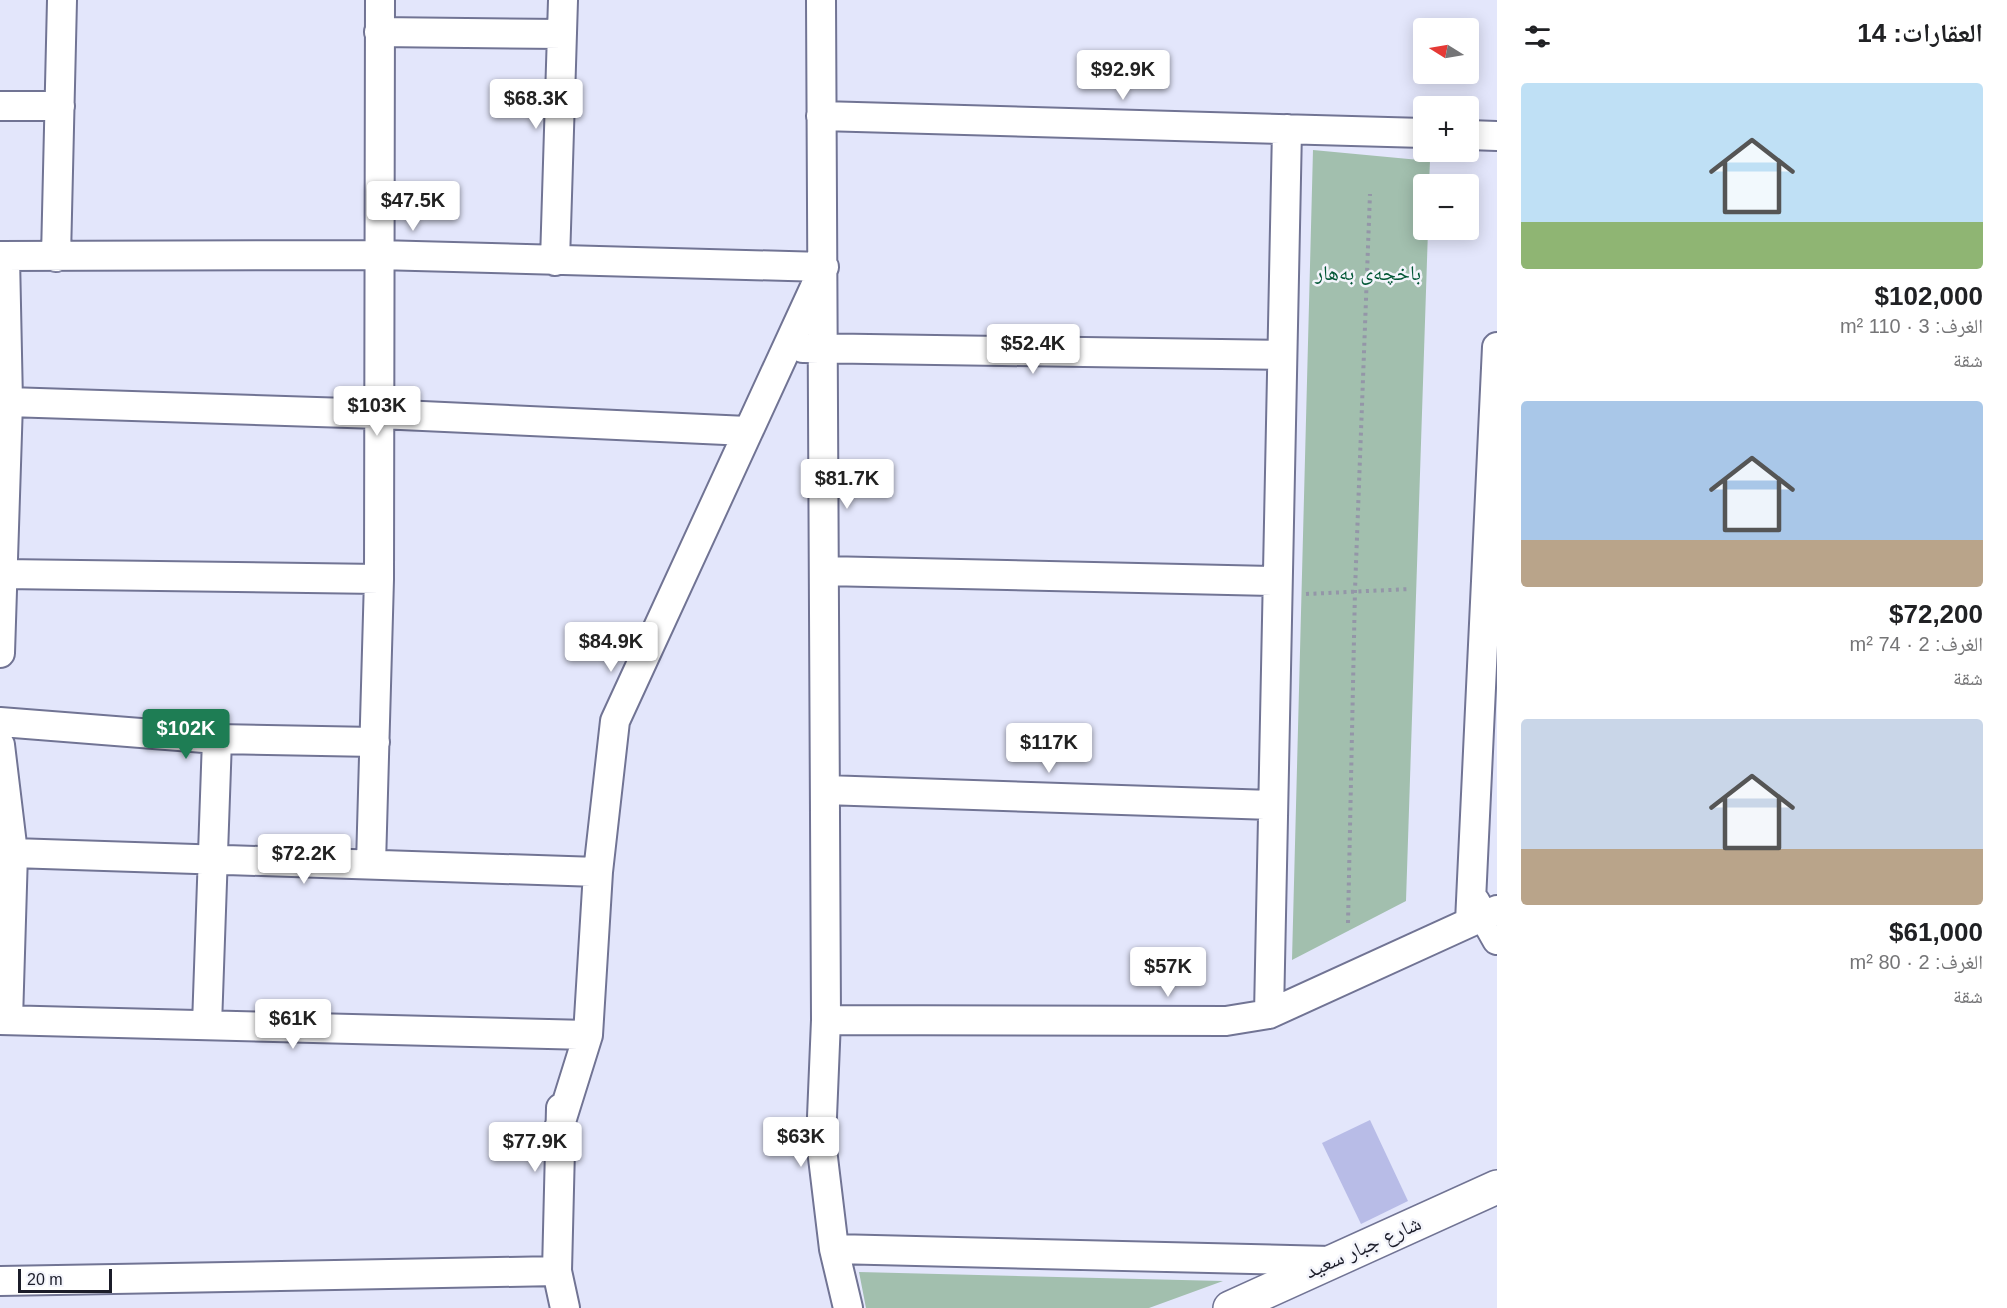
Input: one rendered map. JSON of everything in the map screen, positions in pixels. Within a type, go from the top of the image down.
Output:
[{"type":"street","points":[[56,257],[62,0]]},
{"type":"street","points":[[372,864],[379,579],[380,0]]},
{"type":"street","points":[[555,261],[563,0]]},
{"type":"street","points":[[821,0],[826,1020],[821,1141],[834,1249],[849,1308]]},
{"type":"street","points":[[379,32],[562,34]]},
{"type":"street","points":[[0,106],[60,106]]},
{"type":"street","points":[[821,116],[1413,133]]},
{"type":"street","points":[[1269,1014],[1276,581],[1287,129]]},
{"type":"street","points":[[1479,135],[1497,136]]},
{"type":"street","points":[[0,653],[8,402],[2,256],[378,255],[824,267]]},
{"type":"street","points":[[565,1308],[557,1271],[559,1128],[577,1034],[615,721],[824,267]]},
{"type":"street","points":[[826,1020],[1226,1021],[1269,1014],[1484,916],[1497,347]]},
{"type":"street","points":[[786,348],[1281,355]]},
{"type":"street","points":[[8,402],[379,414],[747,431]]},
{"type":"street","points":[[824,571],[1276,581]]},
{"type":"street","points":[[3,574],[379,579]]},
{"type":"street","points":[[0,722],[217,739],[375,742]]},
{"type":"street","points":[[207,1025],[217,739]]},
{"type":"street","points":[[0,745],[13,853],[4,1020],[577,1034]]},
{"type":"street","points":[[825,790],[1272,805]]},
{"type":"street","points":[[13,853],[598,872]]},
{"type":"street","name":"شارع جبار سعيد","points":[[1230,1308],[1497,1187]]},
{"type":"street","points":[[834,1249],[1331,1261]]},
{"type":"street","points":[[0,1281],[557,1271]]},
{"type":"path","points":[[1348,923],[1355,590],[1370,194]]},
{"type":"path","points":[[1304,594],[1410,589]]},
{"type":"green space","name":"باخچەی بەهار","points":[[1313,150],[1430,162],[1429,174],[1413,174],[1413,240],[1428,240],[1406,901],[1292,960]]},
{"type":"green space","points":[[859,1272],[1223,1281],[1149,1308],[866,1308]]},
{"type":"building","points":[[1370,1120],[1408,1201],[1361,1224],[1322,1143]]}]
